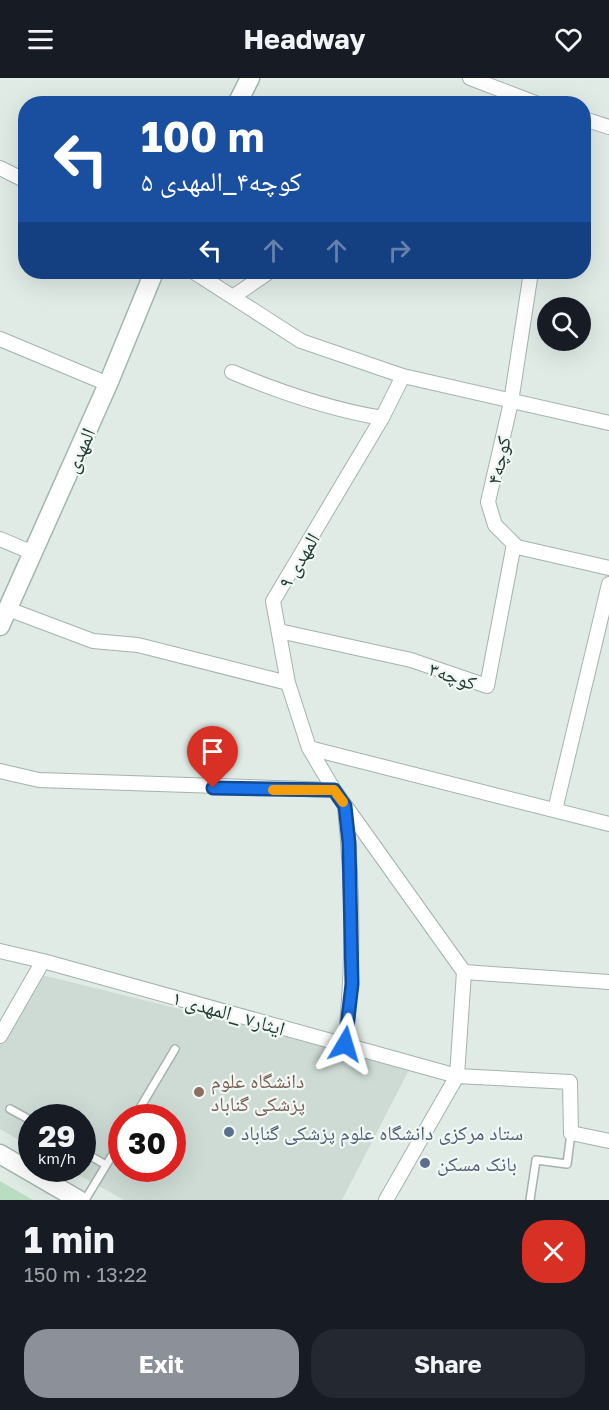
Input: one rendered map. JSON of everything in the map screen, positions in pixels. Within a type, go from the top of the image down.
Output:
[{"type":"main road","points":[[241,96],[250,78]]},
{"type":"main road","name":"المهدی","points":[[0,626],[108,384],[151,279]]},
{"type":"main road","points":[[0,1154],[79,1200]]},
{"type":"street","points":[[470,78],[517,96]]},
{"type":"street","points":[[591,121],[609,127]]},
{"type":"street","points":[[0,168],[18,177]]},
{"type":"street","points":[[206,279],[301,341],[403,376],[609,423]]},
{"type":"street","points":[[234,296],[259,279]]},
{"type":"street","name":"کوچه۴","points":[[514,544],[495,525],[488,502],[511,402],[530,279]]},
{"type":"street","points":[[0,339],[108,384]]},
{"type":"street","points":[[232,372],[292,397],[340,411],[382,418]]},
{"type":"street","name":"المهدی ۹","points":[[403,376],[382,418],[273,601],[288,683],[309,748],[345,806],[464,972]]},
{"type":"street","points":[[0,540],[33,553]]},
{"type":"street","points":[[514,544],[517,547],[609,568]]},
{"type":"street","name":"کوچه۳","points":[[279,631],[411,660],[486,686],[514,544]]},
{"type":"street","points":[[555,810],[609,584]]},
{"type":"street","points":[[8,609],[93,641],[138,645],[288,683]]},
{"type":"street","points":[[309,748],[609,824]]},
{"type":"street","points":[[0,771],[39,780],[334,790]]},
{"type":"street","points":[[345,806],[349,843],[352,984],[345,1044]]},
{"type":"street","name":"ایثار۷ _المهدی ۱","points":[[0,951],[458,1076],[570,1082],[571,1132]]},
{"type":"street","points":[[0,1036],[43,961]]},
{"type":"street","points":[[386,1200],[458,1076],[464,972],[609,982]]},
{"type":"street","points":[[571,1132],[609,1141]]},
{"type":"lane","points":[[142,1104],[175,1049]]},
{"type":"lane","points":[[10,1108],[18,1113]]},
{"type":"lane","points":[[530,1200],[536,1160],[567,1164],[571,1132]]},
{"type":"lane","points":[[96,1159],[106,1165]]},
{"type":"lane","points":[[85,1200],[108,1162]]},
{"type":"shaded area","name":"دانشگاه علوم پزشکی گناباد","points":[[38,974],[411,1066],[342,1200],[124,1200],[91,1182],[96,1182],[96,1104],[18,1104],[18,1139],[0,1129],[0,1043]]},
{"type":"green space","points":[[0,1181],[33,1200],[0,1200]]},
{"type":"slow traffic","points":[[273,790],[334,790],[343,802]]},
{"type":"place","name":"دانشگاه علوم پزشکی گناباد","points":[[199,1092]]},
{"type":"place","name":"ستاد مرکزی دانشگاه علوم پزشکی گناباد","points":[[229,1132]]},
{"type":"place","name":"بانک مسکن","points":[[425,1163]]},
{"type":"route","points":[[213,788],[334,790],[345,806],[349,843],[352,984],[345,1044]]}]
